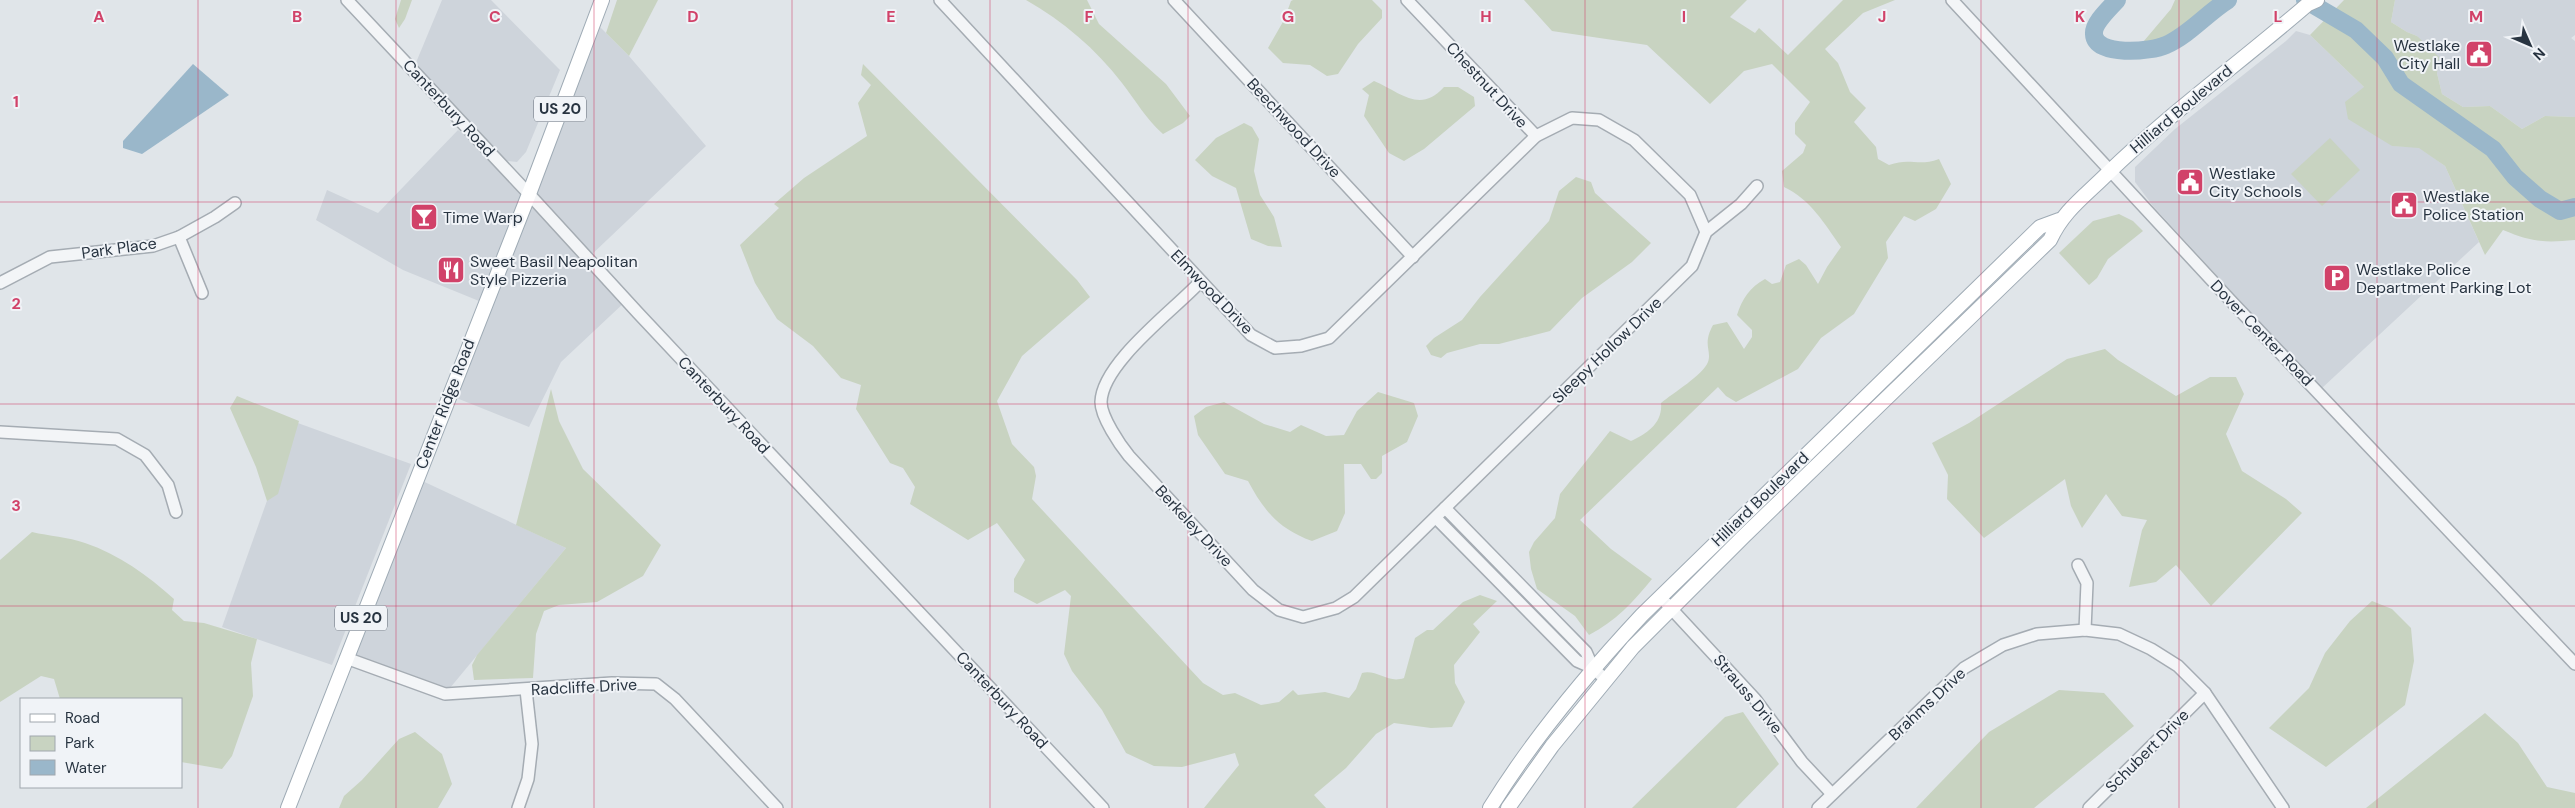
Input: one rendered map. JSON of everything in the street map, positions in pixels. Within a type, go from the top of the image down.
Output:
[{"type":"main road","name":"Center Ridge Road","points":[[288,808],[529,194],[602,0]]},
{"type":"main road","name":"Hilliard Boulevard","points":[[1508,808],[1552,746],[1605,679],[1671,608],[2044,246],[2050,240],[2059,220],[2111,170],[2188,101],[2312,1]]},
{"type":"main road","name":"Hilliard Boulevard","points":[[1490,808],[1518,766],[1593,668],[1660,596],[2040,227],[2059,220]]},
{"type":"street","name":"Canterbury Road","points":[[347,0],[1103,808]]},
{"type":"street","name":"Elmwood Drive","points":[[940,0],[1250,335],[1275,348],[1301,346],[1329,338],[1536,136]]},
{"type":"street","name":"Beechwood Drive","points":[[1174,0],[1413,257]]},
{"type":"street","name":"Chestnut Drive","points":[[1407,0],[1536,136],[1572,118],[1599,120],[1634,140],[1690,195],[1706,232]]},
{"type":"street","name":"Dover Center Road","points":[[1952,0],[2575,664]]},
{"type":"street","name":"Sleepy Hollow Drive","points":[[1445,508],[1692,266],[1706,232],[1741,204],[1757,186]]},
{"type":"street","name":"Park Place","points":[[0,283],[50,257],[152,246],[179,237],[216,217],[235,203]]},
{"type":"street","points":[[179,237],[202,293]]},
{"type":"street","name":"Berkeley Drive","points":[[1200,282],[1129,350],[1110,374],[1101,402],[1115,438],[1129,456],[1253,590],[1279,610],[1303,617],[1336,608],[1354,597],[1445,508]]},
{"type":"street","points":[[0,432],[117,439],[145,455],[168,484],[176,512]]},
{"type":"street","points":[[1445,508],[1586,652],[1593,668]]},
{"type":"street","points":[[1436,518],[1577,661],[1593,668],[1605,679]]},
{"type":"street","points":[[2078,565],[2087,583],[2085,630]]},
{"type":"street","name":"Strauss Drive","points":[[1660,596],[1755,699],[1802,762],[1832,794]]},
{"type":"street","name":"Brahms Drive","points":[[1818,808],[1964,668],[2003,645],[2037,634],[2085,630],[2119,634],[2150,649],[2178,666],[2205,693],[2283,808]]},
{"type":"street","name":"Radcliffe Drive","points":[[346,658],[445,694],[612,683],[656,684],[675,699],[776,808]]},
{"type":"street","points":[[518,808],[528,779],[532,744],[526,690]]},
{"type":"street","name":"Schubert Drive","points":[[2089,808],[2205,693]]},
{"type":"shaded area","points":[[442,0],[491,0],[560,70],[526,152],[517,162],[507,161],[415,65]]},
{"type":"shaded area","points":[[2395,0],[2575,0],[2575,35],[2571,38],[2575,41],[2575,117],[2545,116],[2522,129],[2490,106],[2463,107],[2442,94],[2437,73],[2417,36],[2391,22]]},
{"type":"shaded area","points":[[594,21],[629,56],[706,146],[588,258],[626,301],[561,362],[529,427],[449,395]]},
{"type":"shaded area","points":[[2296,31],[2310,35],[2364,87],[2392,146],[2419,147],[2445,166],[2479,242],[2321,389],[2153,206],[2135,182],[2135,167],[2175,129]]},
{"type":"shaded area","points":[[458,130],[483,150],[522,196],[479,301],[403,270],[316,220],[327,190],[378,213]]},
{"type":"shaded area","points":[[295,422],[411,464],[332,665],[222,627]]},
{"type":"shaded area","points":[[416,478],[566,548],[445,694],[346,658]]},
{"type":"green space","points":[[401,0],[412,0],[405,19],[399,28],[395,19]]},
{"type":"green space","points":[[617,0],[658,0],[629,56],[606,33]]},
{"type":"green space","points":[[1026,0],[1087,0],[1099,24],[1166,84],[1190,116],[1183,123],[1163,134],[1090,47],[1053,17]]},
{"type":"green space","points":[[1293,0],[1372,0],[1382,10],[1382,18],[1358,44],[1338,74],[1327,76],[1310,65],[1283,63],[1268,48]]},
{"type":"green space","points":[[1524,0],[1747,0],[1730,17],[1755,33],[1759,28],[1788,55],[1843,0],[1895,0],[1863,13],[1825,49],[1838,63],[1850,92],[1866,108],[1854,122],[1876,147],[1878,159],[1889,165],[1939,159],[1951,184],[1936,209],[1915,221],[1904,216],[1886,242],[1888,258],[1854,314],[1821,338],[1798,369],[1736,402],[1726,396],[1718,387],[1580,520],[1611,549],[1652,579],[1624,610],[1608,624],[1589,635],[1575,616],[1537,589],[1531,569],[1529,552],[1534,542],[1555,518],[1560,494],[1610,431],[1631,441],[1653,427],[1661,410],[1661,403],[1694,378],[1708,362],[1708,338],[1713,325],[1727,322],[1744,349],[1752,337],[1752,330],[1737,315],[1744,299],[1755,286],[1765,279],[1772,284],[1780,282],[1786,265],[1799,259],[1806,265],[1818,284],[1841,247],[1809,205],[1794,192],[1784,187],[1782,171],[1803,153],[1806,145],[1795,134],[1795,123],[1810,102],[1772,64],[1744,71],[1710,104],[1647,45],[1552,31]]},
{"type":"green space","points":[[2175,0],[2228,0],[2166,45],[2142,52],[2138,48],[2171,9]]},
{"type":"green space","points":[[2344,0],[2395,0],[2391,22],[2417,36],[2439,57],[2437,73],[2442,94],[2463,107],[2490,106],[2522,129],[2545,116],[2575,117],[2575,240],[2538,241],[2503,230],[2485,255],[2445,166],[2419,148],[2392,146],[2348,119],[2345,102],[2364,87],[2310,35]]},
{"type":"green space","points":[[863,64],[1077,280],[1090,297],[1022,356],[997,401],[1012,444],[1034,467],[1036,476],[1032,499],[1203,683],[1223,695],[1235,693],[1261,705],[1279,702],[1293,690],[1298,695],[1325,692],[1349,698],[1356,689],[1362,673],[1367,672],[1393,679],[1404,678],[1415,638],[1427,630],[1433,630],[1463,602],[1480,595],[1497,601],[1473,624],[1480,632],[1454,665],[1455,683],[1465,702],[1452,727],[1431,728],[1394,723],[1376,734],[1346,768],[1314,795],[1326,808],[1204,808],[1239,765],[1235,753],[1182,767],[1154,766],[1126,753],[1102,710],[1072,671],[1064,654],[1071,596],[1065,590],[1037,604],[1014,592],[1014,579],[1025,560],[997,523],[968,540],[910,504],[915,487],[903,468],[890,463],[856,409],[861,385],[841,378],[813,346],[777,319],[755,283],[740,245],[779,208],[774,204],[804,178],[867,136],[858,103],[871,85],[861,75]]},
{"type":"green space","points":[[1374,81],[1401,95],[1418,100],[1427,99],[1435,95],[1444,87],[1458,87],[1474,97],[1475,106],[1424,149],[1404,161],[1389,153],[1364,116],[1369,95],[1362,89]]},
{"type":"green space","points":[[1244,123],[1252,127],[1259,139],[1254,171],[1260,195],[1274,217],[1282,247],[1268,246],[1251,239],[1236,188],[1212,176],[1195,160],[1216,138]]},
{"type":"green space","points":[[2330,138],[2360,170],[2322,206],[2291,174]]},
{"type":"green space","points":[[1576,177],[1591,182],[1595,193],[1651,243],[1632,262],[1582,298],[1550,331],[1499,344],[1480,344],[1447,353],[1441,358],[1431,355],[1426,346],[1434,338],[1462,320],[1480,297],[1549,221],[1559,191]]},
{"type":"green space","points":[[2119,214],[2133,221],[2143,231],[2108,259],[2097,278],[2089,285],[2059,253],[2093,221]]},
{"type":"green space","points":[[2105,349],[2118,360],[2176,396],[2210,377],[2236,377],[2244,394],[2226,434],[2242,471],[2286,499],[2302,513],[2211,606],[2176,565],[2156,582],[2129,587],[2142,530],[2147,520],[2122,516],[2106,494],[2082,528],[2071,506],[2065,479],[1984,538],[1947,499],[1948,475],[1932,443],[1969,423],[2067,359]]},
{"type":"green space","points":[[551,389],[559,421],[583,469],[661,545],[643,576],[597,602],[559,605],[544,611],[536,634],[533,678],[474,680],[472,665],[477,655],[566,548],[516,525]]},
{"type":"green space","points":[[1378,392],[1414,403],[1418,416],[1407,442],[1382,456],[1382,473],[1376,479],[1371,479],[1361,464],[1344,464],[1345,513],[1337,531],[1312,541],[1281,525],[1260,501],[1248,481],[1225,474],[1198,435],[1194,416],[1206,407],[1224,402],[1264,424],[1290,432],[1301,425],[1326,436],[1344,435],[1357,411]]},
{"type":"green space","points":[[237,396],[299,421],[278,494],[267,501],[256,467],[230,408]]},
{"type":"green space","points":[[32,532],[79,541],[110,553],[154,582],[174,599],[172,610],[184,621],[204,623],[257,639],[251,663],[253,696],[232,756],[222,769],[182,762],[182,698],[60,698],[54,679],[41,676],[0,702],[0,560]]},
{"type":"green space","points":[[2372,601],[2392,609],[2411,628],[2414,661],[2405,705],[2326,767],[2269,728],[2309,688],[2325,653],[2350,621]]},
{"type":"green space","points":[[2059,690],[2104,693],[2134,726],[2034,808],[1916,808],[1989,732]]},
{"type":"green space","points":[[1743,712],[1779,764],[1736,808],[1632,808],[1725,717]]},
{"type":"green space","points":[[2485,713],[2518,743],[2547,787],[2575,793],[2575,808],[2366,808]]},
{"type":"green space","points":[[415,732],[442,754],[452,784],[438,808],[339,808],[344,796],[362,780],[399,739]]},
{"type":"water","points":[[193,64],[229,95],[142,154],[123,148],[123,141]]},
{"type":"waterway","points":[[2117,0],[2096,25],[2094,34],[2097,41],[2104,46],[2125,51],[2137,51],[2166,45],[2182,36],[2228,0]]},
{"type":"waterway","points":[[2305,0],[2356,30],[2385,58],[2401,84],[2493,149],[2515,177],[2540,199],[2560,211],[2575,207]]},
{"type":"place","name":"Westlake City Hall","points":[[2479,54]]},
{"type":"place","name":"Westlake City Schools","points":[[2190,182]]},
{"type":"place","name":"Westlake Police Station","points":[[2404,205]]},
{"type":"place","name":"Time Warp","points":[[424,217]]},
{"type":"place","name":"Sweet Basil Neapolitan Style Pizzeria","points":[[451,270]]},
{"type":"place","name":"Westlake Police Department Parking Lot","points":[[2337,278]]}]
